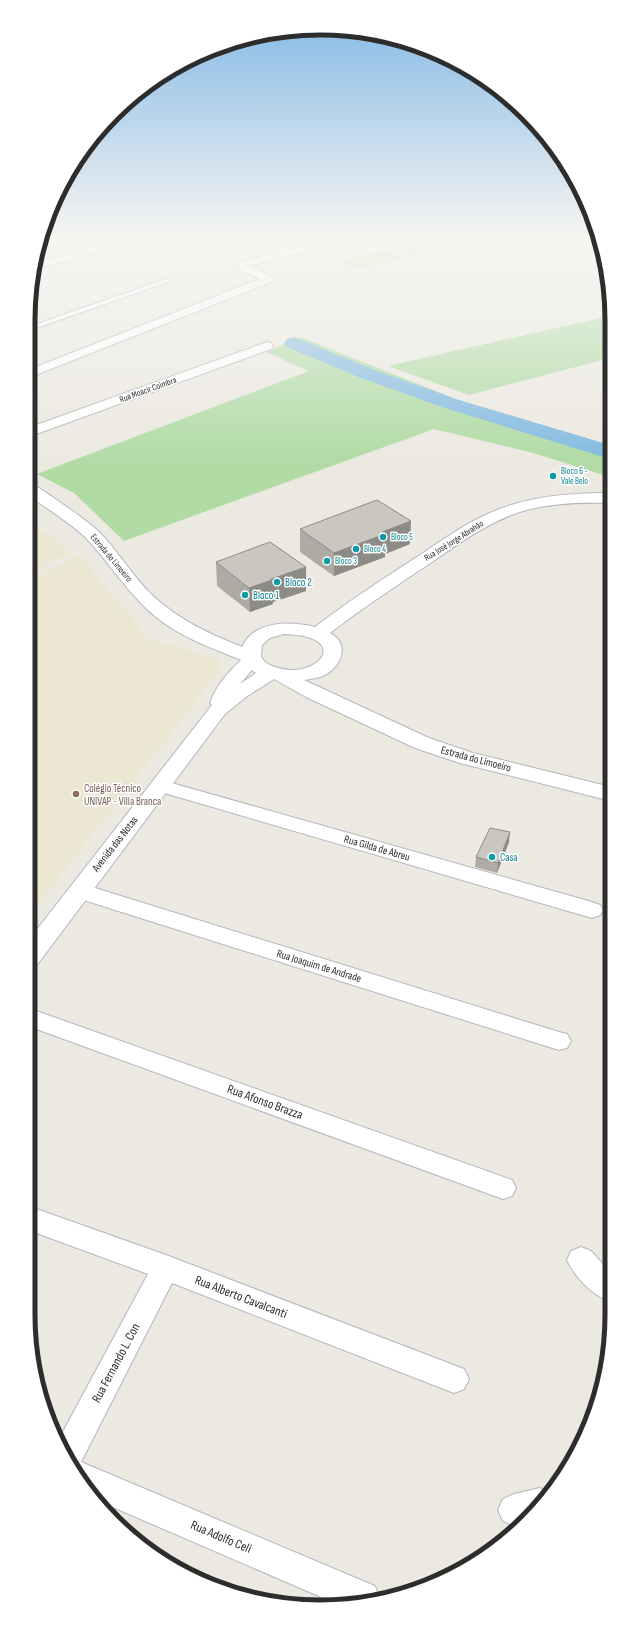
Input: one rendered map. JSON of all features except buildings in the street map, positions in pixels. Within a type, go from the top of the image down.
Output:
[{"type":"main road","name":"Estrada do Limoeiro","points":[[35,493],[90,533],[146,599],[174,622],[216,643],[253,652]]},
{"type":"main road","name":"Rua José Jorge Abrahão","points":[[318,633],[356,605],[468,530],[504,512],[518,507],[542,503],[605,498]]},
{"type":"main road","name":"Avenida das Notas","points":[[218,710],[224,692],[253,652],[263,634],[284,628],[296,628],[318,633],[330,642],[333,647],[333,653],[326,664]]},
{"type":"main road","points":[[253,652],[259,667],[276,674],[307,674],[318,670],[326,664]]},
{"type":"main road","name":"Estrada do Limoeiro","points":[[326,664],[325,678],[327,685],[334,696],[346,707]]},
{"type":"main road","name":"Estrada do Limoeiro","points":[[276,674],[410,738],[447,751],[605,792]]},
{"type":"main road","name":"Avenida das Notas","points":[[35,950],[218,710],[239,693],[276,674]]},
{"type":"street","points":[[35,371],[192,310]]},
{"type":"street","name":"Rua Moacir Coimbra","points":[[35,430],[267,346]]},
{"type":"street","name":"Rua Gilda de Abreu","points":[[161,786],[592,910]]},
{"type":"street","name":"Rua Joaquim de Andrade","points":[[79,891],[558,1041]]},
{"type":"street","name":"Rua Afonso Brazza","points":[[35,1020],[502,1188]]},
{"type":"street","name":"Rua Alberto Cavalcanti","points":[[35,1221],[166,1268],[454,1379]]},
{"type":"street","points":[[581,1260],[597,1279],[605,1285]]},
{"type":"street","name":"Rua Fernando L. Con","points":[[69,1451],[166,1268]]},
{"type":"street","name":"Rua Adolfo Celi","points":[[88,1480],[361,1597]]},
{"type":"lane","points":[[35,327],[82,310]]},
{"type":"shaded area","points":[[35,525],[69,552],[35,571]]},
{"type":"shaded area","name":"Colégio Técnico UNIVAP - Villa Branca","points":[[79,555],[149,639],[220,660],[220,670],[35,908],[35,579]]},
{"type":"green space","points":[[605,317],[605,359],[469,395],[388,366]]},
{"type":"green space","points":[[300,337],[461,401],[605,444],[605,475],[530,452],[434,429],[124,541],[74,493],[37,474],[309,371],[266,352]]},
{"type":"waterway","points":[[294,343],[368,374],[452,404],[605,450]]},
{"type":"place","name":"Bloco 6 - Vale Belo","points":[[553,476]]},
{"type":"place","name":"Bloco 5","points":[[383,537]]},
{"type":"place","name":"Bloco 4","points":[[356,549]]},
{"type":"place","name":"Bloco 3","points":[[327,561]]},
{"type":"place","name":"Bloco 2","points":[[277,582]]},
{"type":"place","name":"Bloco 1","points":[[245,595]]},
{"type":"place","name":"Colégio Técnico UNIVAP - Villa Branca","points":[[76,794]]},
{"type":"place","name":"Casa","points":[[492,857]]}]
